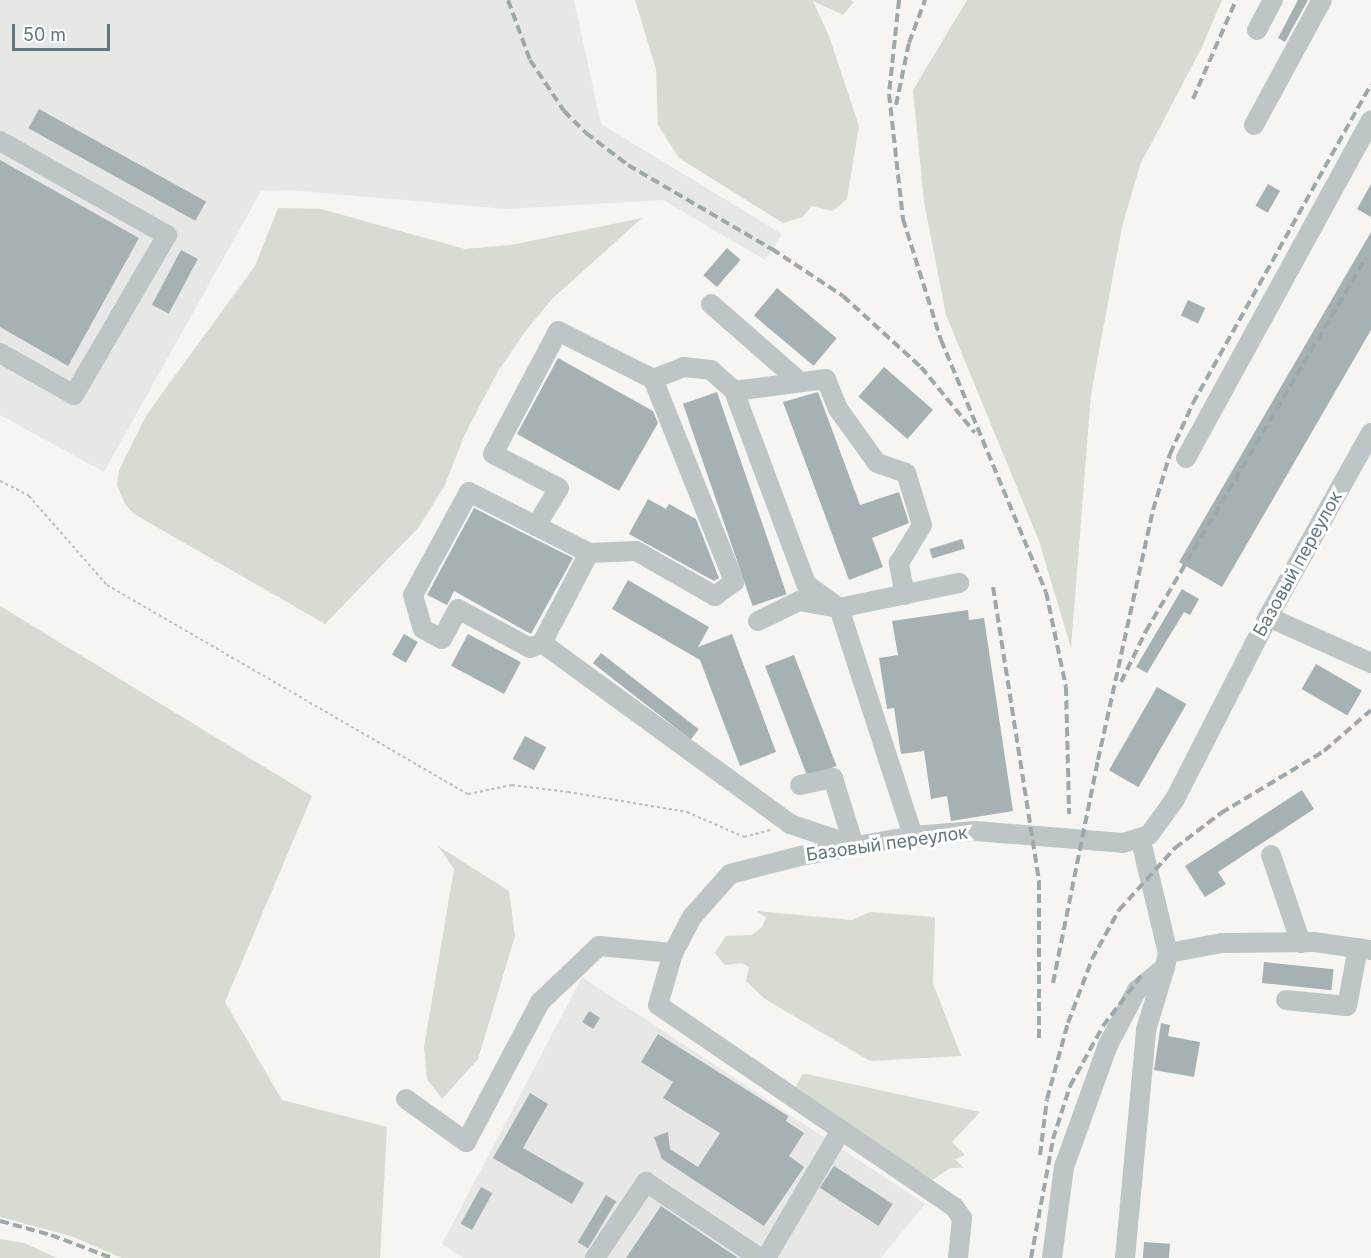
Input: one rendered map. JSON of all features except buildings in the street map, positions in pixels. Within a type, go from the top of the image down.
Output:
[{"type":"street","points":[[1257,30],[1273,0]]},
{"type":"street","points":[[1254,125],[1322,0]]},
{"type":"street","points":[[1186,458],[1371,120]]},
{"type":"street","points":[[0,141],[167,235],[74,395],[0,353]]},
{"type":"street","points":[[711,304],[800,382]]},
{"type":"street","points":[[536,526],[560,488],[493,454],[558,331],[653,379],[734,582],[715,596],[636,551],[589,553],[469,492],[413,595],[423,629],[442,639],[458,609],[530,648],[542,643],[589,553]]},
{"type":"street","points":[[653,379],[684,367],[711,370],[734,391],[806,584],[839,609],[913,836]]},
{"type":"street","points":[[734,391],[826,379],[838,409],[877,463],[906,473],[922,525],[899,562],[905,595]]},
{"type":"street","name":"Базовый переулок","points":[[958,1258],[962,1226],[959,1213],[658,1005],[673,953],[692,917],[730,874],[854,846],[913,836],[997,831],[1124,843],[1141,841],[1158,825],[1175,798],[1268,617],[1371,433]]},
{"type":"street","points":[[758,621],[799,601],[839,609],[959,583]]},
{"type":"street","points":[[1268,617],[1371,663]]},
{"type":"street","points":[[542,643],[790,824],[854,846]]},
{"type":"street","points":[[800,785],[833,778],[854,846]]},
{"type":"street","points":[[1125,1258],[1146,1030],[1167,960],[1141,841]]},
{"type":"street","points":[[1271,855],[1301,943]]},
{"type":"street","points":[[1052,1258],[1064,1167],[1108,1046],[1137,990],[1167,960],[1222,943],[1301,943],[1364,949],[1347,1006],[1286,1000]]},
{"type":"street","points":[[406,1100],[466,1142],[540,1002],[599,946],[673,953]]},
{"type":"street","points":[[766,1258],[840,1132]]},
{"type":"street","points":[[595,1258],[646,1182],[760,1258]]},
{"type":"path","points":[[0,481],[29,496],[108,585],[468,794],[512,785],[568,792],[687,812],[744,837],[790,824]]},
{"type":"shaded area","points":[[0,0],[574,0],[601,124],[782,234],[765,260],[663,200],[506,209],[289,190],[261,191],[104,472],[0,415]]},
{"type":"shaded area","points":[[635,0],[851,0],[854,2],[843,15],[813,1],[829,36],[859,126],[847,199],[833,211],[811,206],[803,217],[783,223],[679,158],[658,125],[656,69]]},
{"type":"shaded area","points":[[967,0],[1222,0],[1202,47],[1140,165],[1122,227],[1091,394],[1071,648],[1039,541],[946,315],[924,202],[913,90]]},
{"type":"shaded area","points":[[278,208],[321,209],[465,249],[511,245],[642,218],[552,299],[524,333],[498,371],[465,434],[444,487],[418,528],[325,624],[134,514],[125,504],[117,485],[119,470],[147,414],[255,266]]},
{"type":"shaded area","points":[[0,606],[312,796],[225,1002],[282,1100],[387,1127],[380,1258],[122,1258],[71,1236],[0,1217]]},
{"type":"shaded area","points":[[438,846],[509,891],[515,936],[478,1059],[442,1099],[427,1079],[424,1047],[454,869]]},
{"type":"shaded area","points":[[757,911],[852,920],[870,912],[935,917],[933,983],[961,1056],[870,1061],[765,999],[746,981],[749,967],[742,963],[725,965],[715,953],[726,936],[752,935],[762,927],[766,918]]},
{"type":"shaded area","points":[[582,977],[925,1204],[881,1258],[464,1258],[442,1244]]},
{"type":"shaded area","points":[[802,1075],[980,1112],[952,1142],[965,1155],[955,1159],[964,1168],[950,1168],[931,1181],[795,1088]]},
{"type":"shaded area","points":[[0,1239],[24,1243],[57,1258],[0,1258]]},
{"type":"railway","points":[[508,0],[530,60],[564,111],[586,133],[628,165],[772,249],[843,296],[921,367],[975,433]]},
{"type":"railway","points":[[899,0],[889,94],[903,219],[941,340],[1046,592],[1066,687],[1069,814]]},
{"type":"railway","points":[[896,105],[909,43],[925,0]]},
{"type":"railway","points":[[1193,99],[1236,0]]},
{"type":"railway","points":[[1053,983],[1098,760],[1153,510],[1170,454],[1193,403],[1371,84]]},
{"type":"railway","points":[[1121,682],[1146,631],[1366,258]]},
{"type":"railway","points":[[993,587],[1039,881],[1039,1038]]},
{"type":"railway","points":[[1040,1155],[1047,1099],[1068,1023],[1092,959],[1119,910],[1175,848],[1221,813],[1324,751],[1371,710]]},
{"type":"railway","points":[[1031,1258],[1053,1139],[1070,1086],[1103,1026],[1142,975]]},
{"type":"railway","points":[[0,1221],[51,1235],[112,1258]]}]
